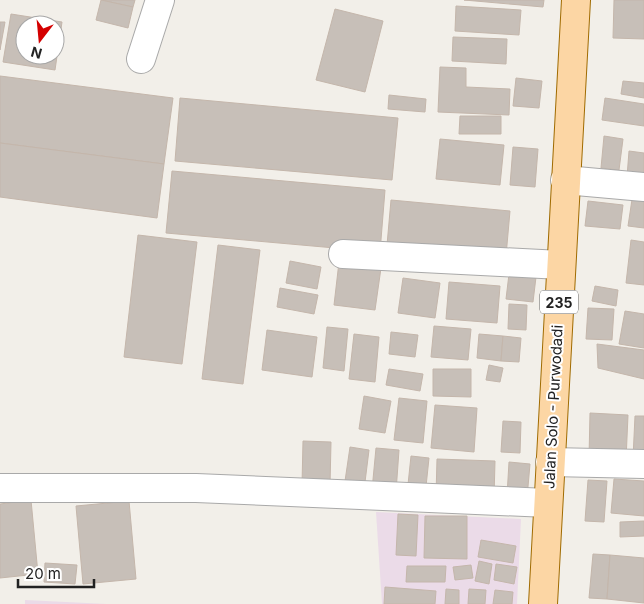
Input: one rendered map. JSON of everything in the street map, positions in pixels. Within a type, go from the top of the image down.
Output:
[{"type":"main road","name":"Jalan Solo - Purwodadi","points":[[543,604],[576,0]]},
{"type":"street","points":[[141,59],[160,0]]},
{"type":"street","points":[[565,180],[644,187]]},
{"type":"street","points":[[343,254],[561,265]]},
{"type":"street","points":[[550,462],[644,464]]},
{"type":"street","points":[[0,488],[196,488],[548,503]]},
{"type":"shaded area","points":[[376,512],[521,519],[517,604],[382,604]]},
{"type":"shaded area","points":[[25,600],[107,604],[25,604]]},
{"type":"building","points":[[101,0],[135,0],[133,7]]},
{"type":"building","points":[[101,0],[133,7],[128,28],[96,20]]},
{"type":"building","points":[[464,0],[544,0],[543,7]]},
{"type":"building","points":[[614,0],[644,0],[644,39],[613,38]]},
{"type":"building","points":[[456,6],[521,10],[519,35],[455,31]]},
{"type":"building","points":[[335,9],[383,21],[365,92],[316,80]]},
{"type":"building","points":[[11,14],[17,15],[15,15],[15,64],[3,62]]},
{"type":"building","points":[[0,22],[5,22],[0,50]]},
{"type":"building","points":[[453,37],[507,39],[506,64],[452,61]]},
{"type":"building","points":[[22,65],[56,65],[55,70]]},
{"type":"building","points":[[440,67],[466,68],[466,87],[510,89],[509,115],[438,112]]},
{"type":"building","points":[[0,76],[173,98],[164,164],[0,143]]},
{"type":"building","points":[[516,78],[542,81],[539,108],[513,106]]},
{"type":"building","points":[[623,81],[644,83],[644,98],[621,94]]},
{"type":"building","points":[[389,95],[426,99],[425,112],[388,109]]},
{"type":"building","points":[[180,98],[398,118],[392,180],[175,161]]},
{"type":"building","points":[[605,98],[644,104],[644,126],[602,120]]},
{"type":"building","points":[[460,116],[501,116],[501,134],[459,134]]},
{"type":"building","points":[[604,136],[623,139],[619,170],[601,168]]},
{"type":"building","points":[[440,139],[504,145],[500,185],[436,179]]},
{"type":"building","points":[[0,143],[164,164],[157,218],[0,197]]},
{"type":"building","points":[[513,147],[538,149],[535,187],[510,185]]},
{"type":"building","points":[[629,151],[644,153],[644,179],[627,177]]},
{"type":"building","points":[[172,171],[385,190],[380,252],[166,233]]},
{"type":"building","points":[[633,193],[644,194],[644,228],[628,226]]},
{"type":"building","points":[[391,200],[510,211],[506,256],[387,245]]},
{"type":"building","points":[[588,201],[623,205],[620,229],[585,226]]},
{"type":"building","points":[[138,235],[197,242],[182,364],[124,357]]},
{"type":"building","points":[[631,240],[644,242],[644,285],[626,283]]},
{"type":"building","points":[[218,245],[260,250],[243,384],[202,379]]},
{"type":"building","points":[[290,261],[321,267],[317,289],[286,283]]},
{"type":"building","points":[[339,262],[381,268],[375,310],[334,305]]},
{"type":"building","points":[[509,274],[536,277],[533,302],[506,299]]},
{"type":"building","points":[[403,278],[440,283],[435,318],[398,313]]},
{"type":"building","points":[[449,282],[500,286],[497,323],[446,319]]},
{"type":"building","points":[[595,286],[618,290],[616,306],[592,301]]},
{"type":"building","points":[[280,288],[318,295],[314,314],[277,307]]},
{"type":"building","points":[[509,304],[527,305],[526,330],[508,329]]},
{"type":"building","points":[[588,308],[614,309],[612,340],[586,339]]},
{"type":"building","points":[[625,311],[644,314],[644,348],[619,344]]},
{"type":"building","points":[[434,326],[471,329],[468,360],[431,357]]},
{"type":"building","points":[[327,327],[348,329],[344,371],[323,368]]},
{"type":"building","points":[[267,330],[317,337],[312,377],[262,370]]},
{"type":"building","points":[[391,332],[418,335],[415,357],[389,354]]},
{"type":"building","points":[[354,334],[379,337],[375,382],[349,379]]},
{"type":"building","points":[[479,334],[503,336],[501,361],[477,358]]},
{"type":"building","points":[[503,336],[521,338],[519,362],[501,361]]},
{"type":"building","points":[[597,344],[644,350],[644,379],[598,368]]},
{"type":"building","points":[[489,365],[503,368],[500,382],[486,380]]},
{"type":"building","points":[[389,369],[423,374],[420,391],[386,385]]},
{"type":"building","points":[[433,369],[471,369],[471,397],[433,396]]},
{"type":"building","points":[[364,396],[391,401],[385,433],[359,429]]},
{"type":"building","points":[[399,398],[427,401],[423,443],[394,440]]},
{"type":"building","points":[[435,405],[477,408],[474,452],[431,448]]},
{"type":"building","points":[[590,413],[628,415],[626,460],[589,458]]},
{"type":"building","points":[[635,416],[644,416],[644,459],[633,458]]},
{"type":"building","points":[[503,421],[521,422],[520,453],[501,452]]},
{"type":"building","points":[[303,441],[331,442],[330,485],[302,485]]},
{"type":"building","points":[[350,447],[369,450],[364,490],[344,488]]},
{"type":"building","points":[[376,448],[399,450],[396,492],[372,490]]},
{"type":"building","points":[[411,456],[429,458],[425,496],[407,494]]},
{"type":"building","points":[[437,459],[495,461],[494,498],[436,496]]},
{"type":"building","points":[[509,462],[530,464],[527,498],[507,496]]},
{"type":"building","points":[[614,479],[644,481],[644,516],[611,513]]},
{"type":"building","points":[[588,480],[607,481],[604,522],[585,521]]},
{"type":"building","points":[[31,500],[38,574],[0,578],[0,504]]},
{"type":"building","points":[[129,501],[136,579],[83,584],[76,506]]},
{"type":"building","points":[[398,514],[418,515],[416,556],[396,555]]},
{"type":"building","points":[[425,516],[467,516],[467,559],[424,558]]},
{"type":"building","points":[[644,521],[644,536],[620,537],[620,522]]},
{"type":"building","points":[[481,540],[516,546],[513,563],[478,557]]},
{"type":"building","points":[[593,554],[610,555],[607,599],[589,598]]},
{"type":"building","points":[[610,555],[644,558],[644,603],[607,599]]},
{"type":"building","points":[[479,561],[492,564],[489,584],[475,581]]},
{"type":"building","points":[[45,563],[77,565],[75,584],[44,582]]},
{"type":"building","points":[[496,564],[517,567],[514,584],[494,580]]},
{"type":"building","points":[[471,565],[473,578],[455,580],[453,567]]},
{"type":"building","points":[[407,566],[446,566],[445,582],[406,582]]},
{"type":"building","points":[[385,587],[436,591],[435,604],[384,604]]},
{"type":"building","points":[[446,589],[459,590],[459,604],[445,604]]},
{"type":"building","points":[[469,589],[486,590],[485,604],[468,604]]},
{"type":"building","points":[[495,590],[513,592],[512,604],[493,604]]}]
